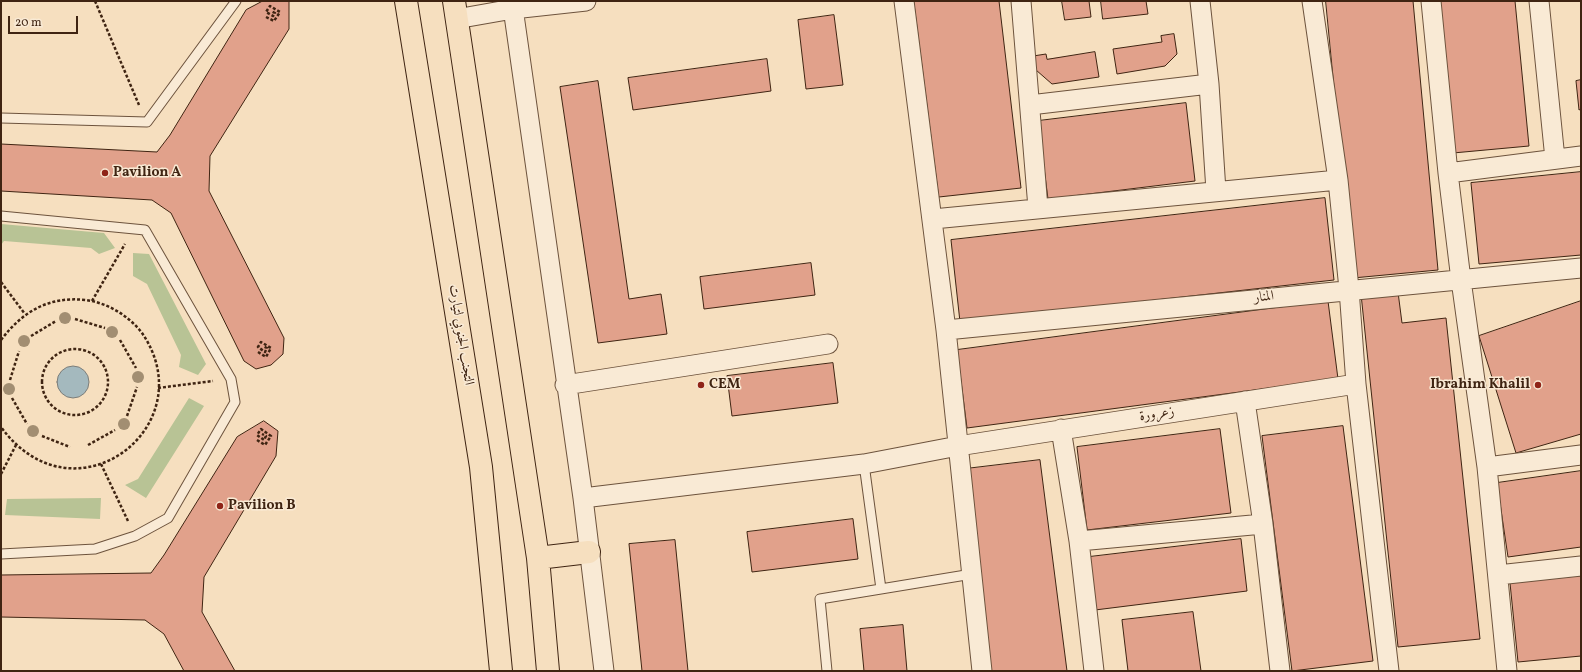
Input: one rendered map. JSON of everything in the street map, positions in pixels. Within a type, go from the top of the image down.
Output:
[{"type":"highway","name":"التجنب الجنوبي لتيارت","points":[[406,1],[481,467],[501,671]]},
{"type":"highway","points":[[455,10],[538,558],[548,671]]},
{"type":"highway","points":[[538,558],[590,552]]},
{"type":"street","points":[[455,10],[586,1]]},
{"type":"street","points":[[904,1],[946,330],[982,671]]},
{"type":"street","points":[[1021,1],[1038,208]]},
{"type":"street","points":[[1200,1],[1209,84],[1216,191]]},
{"type":"street","points":[[1312,1],[1338,180],[1349,290],[1356,384],[1389,671]]},
{"type":"street","points":[[1431,1],[1448,172],[1461,280],[1487,467],[1508,671]]},
{"type":"street","points":[[1539,1],[1554,159]]},
{"type":"street","points":[[513,5],[590,552],[604,671]]},
{"type":"street","points":[[1030,105],[1209,84]]},
{"type":"street","points":[[1448,172],[1581,156]]},
{"type":"street","points":[[933,219],[1338,180]]},
{"type":"street","name":"المنار","points":[[946,330],[1581,268]]},
{"type":"street","points":[[566,385],[828,344]]},
{"type":"street","name":"زعرورة","points":[[582,498],[864,464],[958,446],[1061,429],[1356,384]]},
{"type":"street","points":[[1245,401],[1264,524],[1280,671]]},
{"type":"street","points":[[1061,429],[1079,541],[1094,671]]},
{"type":"street","points":[[1487,467],[1581,455]]},
{"type":"street","points":[[1079,541],[1264,524]]},
{"type":"street","points":[[1498,575],[1581,566]]},
{"type":"lane","points":[[1,118],[146,122],[236,1]]},
{"type":"lane","points":[[1,216],[145,230],[231,379],[234,402],[168,518],[135,536],[95,549],[1,554]]},
{"type":"lane","points":[[864,464],[881,589]]},
{"type":"lane","points":[[827,671],[820,599],[972,574]]},
{"type":"path","points":[[95,1],[146,122]]},
{"type":"path","points":[[266,17],[274,21],[280,12],[270,6],[266,12],[274,16],[275,13],[271,11]]},
{"type":"path","points":[[92,301],[134,229]]},
{"type":"path","points":[[1,282],[25,314]]},
{"type":"path","points":[[1,340],[11,326],[25,314],[40,306],[57,300],[75,299],[92,301],[109,307],[124,316],[138,328],[148,342],[155,358],[158,376],[158,388],[154,411],[147,427],[136,442],[123,453],[101,464],[73,469],[39,461],[16,445],[1,426]]},
{"type":"path","points":[[75,319],[105,328]]},
{"type":"path","points":[[31,336],[56,321]]},
{"type":"path","points":[[120,340],[136,368]]},
{"type":"path","points":[[258,352],[266,357],[271,348],[261,342],[258,347],[265,352],[266,348],[263,346]]},
{"type":"path","points":[[71,349],[82,350],[99,360],[105,369],[107,389],[97,406],[88,412],[78,415],[67,414],[50,404],[45,395],[42,385],[42,374],[46,365],[53,357],[61,352],[71,349]]},
{"type":"path","points":[[10,380],[19,351]]},
{"type":"path","points":[[158,388],[231,379]]},
{"type":"path","points":[[127,416],[137,387]]},
{"type":"path","points":[[12,398],[27,424]]},
{"type":"path","points":[[88,445],[115,430]]},
{"type":"path","points":[[257,440],[265,445],[271,436],[261,430],[257,435],[264,440],[266,436],[262,434]]},
{"type":"path","points":[[42,436],[70,446]]},
{"type":"path","points":[[1,474],[16,445]]},
{"type":"path","points":[[101,464],[135,536]]},
{"type":"green space","points":[[1,224],[104,233],[115,248],[99,254],[91,248],[4,241],[1,245]]},
{"type":"green space","points":[[133,253],[149,254],[206,364],[198,375],[179,367],[181,355],[147,284],[133,276]]},
{"type":"green space","points":[[189,398],[204,406],[146,498],[125,485],[138,479]]},
{"type":"green space","points":[[101,498],[100,519],[5,515],[7,499]]},
{"type":"shaded area","points":[[73,366],[84,371],[89,382],[84,393],[73,398],[62,393],[57,382],[62,371]]},
{"type":"building","name":"Pavilion A","points":[[263,1],[289,1],[289,29],[210,156],[209,191],[284,338],[283,354],[271,365],[256,369],[244,361],[171,213],[152,200],[1,191],[1,144],[157,152],[170,135],[246,10]]},
{"type":"building","points":[[914,1],[999,1],[1021,188],[939,197]]},
{"type":"building","points":[[1062,1],[1089,1],[1091,17],[1065,20]]},
{"type":"building","points":[[1101,1],[1146,1],[1148,14],[1103,19]]},
{"type":"building","points":[[1326,1],[1413,1],[1438,270],[1353,278]]},
{"type":"building","points":[[1438,1],[1515,1],[1529,146],[1453,153]]},
{"type":"building","points":[[834,15],[843,85],[806,89],[798,20]]},
{"type":"building","points":[[1174,34],[1177,54],[1165,66],[1117,74],[1113,49],[1162,42],[1161,36]]},
{"type":"building","points":[[1095,52],[1099,77],[1052,84],[1036,70],[1033,56],[1046,54],[1047,59]]},
{"type":"building","points":[[767,59],[771,91],[633,110],[628,78]]},
{"type":"building","points":[[1581,80],[1581,109],[1579,110],[1576,81]]},
{"type":"building","points":[[598,81],[629,299],[661,294],[667,334],[598,343],[560,87]]},
{"type":"building","points":[[1186,103],[1195,181],[1048,199],[1038,121]]},
{"type":"building","points":[[1581,172],[1581,255],[1479,264],[1471,183]]},
{"type":"building","points":[[1325,198],[1334,280],[960,322],[951,240]]},
{"type":"building","points":[[811,263],[815,295],[704,309],[700,277]]},
{"type":"building","points":[[1398,292],[1402,323],[1446,318],[1480,639],[1398,647],[1361,294]]},
{"type":"building","points":[[1328,301],[1338,379],[967,428],[957,350]]},
{"type":"building","name":"Ibrahim Khalil","points":[[1581,301],[1581,434],[1516,453],[1479,336]]},
{"type":"building","points":[[833,363],[838,403],[732,416],[727,376]]},
{"type":"building","name":"Pavilion B","points":[[264,421],[278,431],[276,456],[204,577],[202,612],[235,671],[184,671],[164,634],[145,620],[1,617],[1,575],[151,573],[164,555],[237,437]]},
{"type":"building","points":[[1343,426],[1373,661],[1292,671],[1262,436]]},
{"type":"building","points":[[1220,429],[1231,513],[1087,530],[1077,447]]},
{"type":"building","points":[[1040,460],[1067,671],[991,671],[965,469]]},
{"type":"building","points":[[1581,471],[1581,547],[1508,557],[1497,483]]},
{"type":"building","points":[[853,519],[858,559],[752,572],[747,532]]},
{"type":"building","points":[[1241,539],[1247,591],[1095,610],[1089,557]]},
{"type":"building","points":[[675,540],[688,671],[642,671],[629,544]]},
{"type":"building","points":[[1581,576],[1581,656],[1518,662],[1510,583]]},
{"type":"building","points":[[1193,612],[1201,671],[1128,671],[1122,620]]},
{"type":"building","points":[[903,625],[907,671],[864,671],[860,629]]},
{"type":"place","name":"Pavilion A","points":[[105,173]]},
{"type":"place","name":"CEM","points":[[701,385]]},
{"type":"place","name":"Ibrahim Khalil","points":[[1538,385]]},
{"type":"place","name":"Pavilion B","points":[[220,506]]}]
